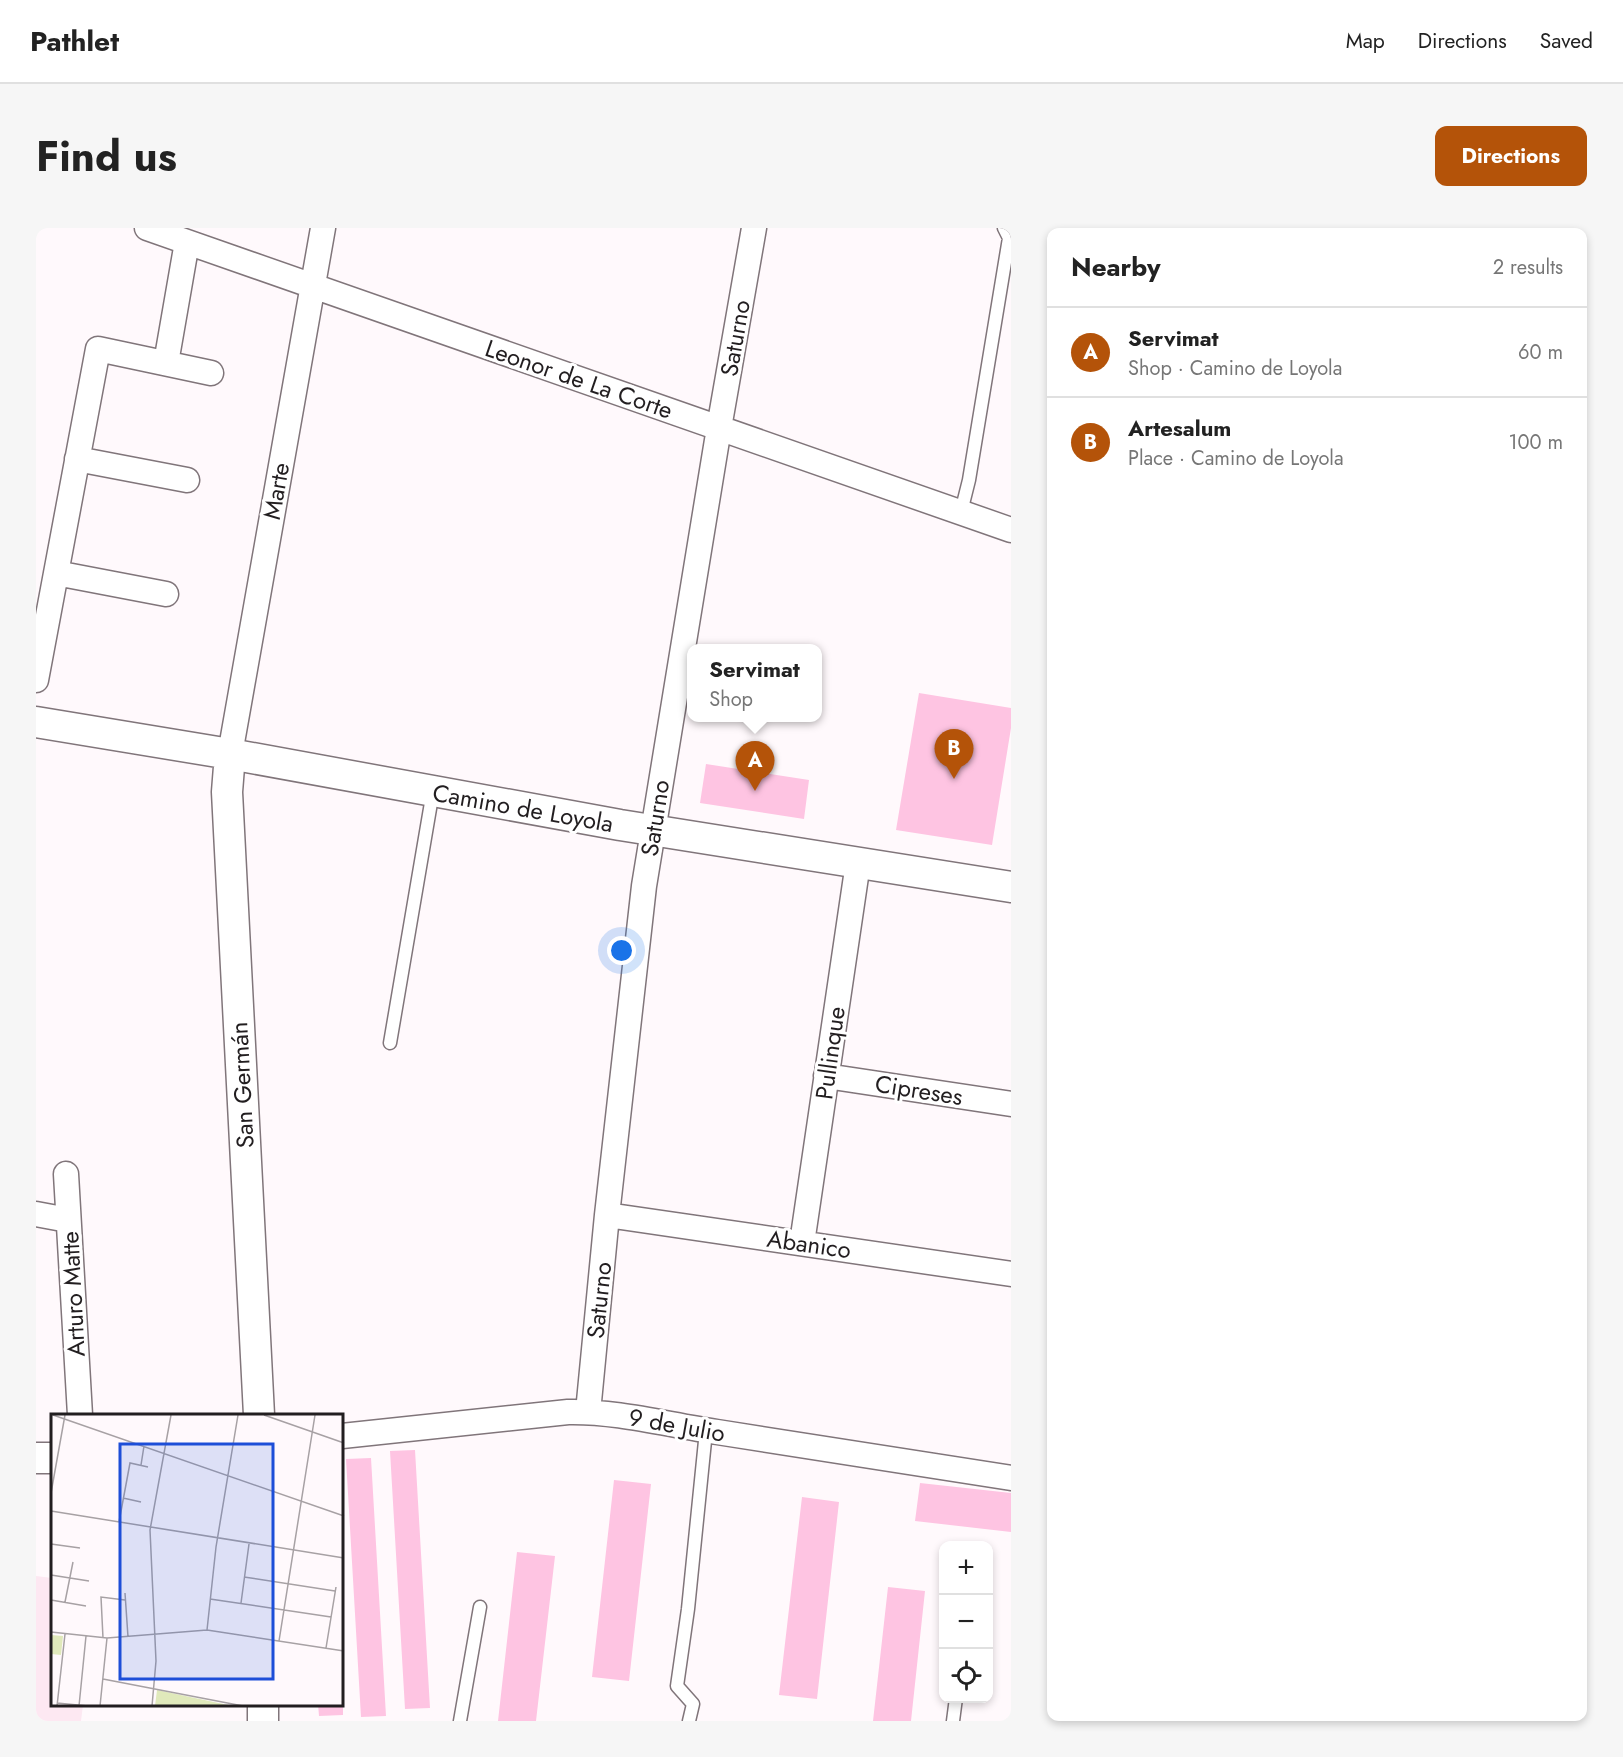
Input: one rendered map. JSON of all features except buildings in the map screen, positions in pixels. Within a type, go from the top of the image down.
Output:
[{"type":"street","name":"Leonor de La Corte","points":[[147,228],[1011,530]]},
{"type":"street","name":"Marte","points":[[230,754],[323,228]]},
{"type":"street","name":"Saturno","points":[[588,1412],[607,1215],[644,886],[754,228]]},
{"type":"street","points":[[166,363],[187,242]]},
{"type":"street","points":[[36,680],[98,349],[211,373]]},
{"type":"street","points":[[77,459],[187,480]]},
{"type":"street","points":[[56,573],[166,594]]},
{"type":"street","name":"Camino de Loyola","points":[[36,722],[230,754],[653,831],[1011,886]]},
{"type":"street","name":"San Germán","points":[[230,754],[227,792],[259,1414]]},
{"type":"street","name":"Pullinque","points":[[802,1243],[858,863]]},
{"type":"street","name":"Cipreses","points":[[826,1076],[1011,1104]]},
{"type":"street","name":"Arturo Matte","points":[[66,1174],[80,1414]]},
{"type":"street","points":[[36,1214],[68,1220]]},
{"type":"street","name":"Abanico","points":[[607,1215],[1011,1274]]},
{"type":"street","name":"9 de Julio","points":[[344,1436],[588,1412],[613,1414],[706,1431],[1011,1478]]},
{"type":"street","points":[[262,1721],[263,1706]]},
{"type":"lane","points":[[961,512],[969,480],[1009,238],[1004,228]]},
{"type":"lane","points":[[390,1043],[433,791]]},
{"type":"lane","points":[[689,1721],[693,1704],[677,1686],[688,1609],[706,1431]]},
{"type":"lane","points":[[460,1721],[480,1607]]},
{"type":"lane","points":[[954,1721],[956,1703]]},
{"type":"shaded area","points":[[36,1576],[51,1578],[51,1706],[83,1706],[81,1721],[36,1721]]},
{"type":"place","name":"Artesalum","points":[[954,779]]},
{"type":"place","name":"Servimat","points":[[755,791]]}]
